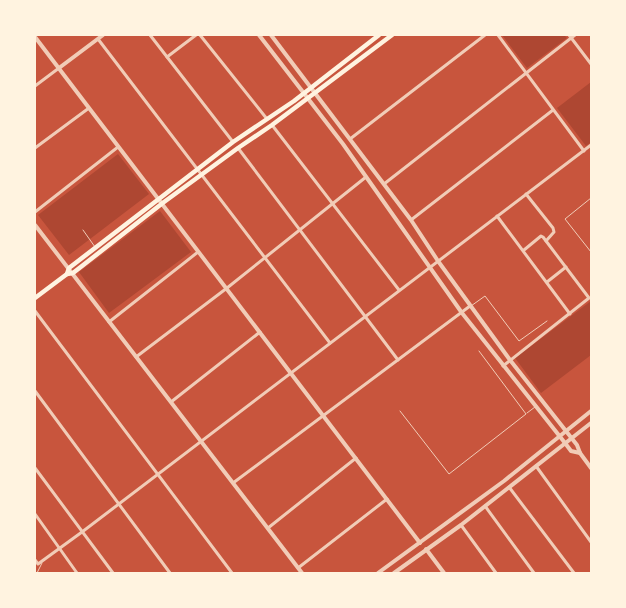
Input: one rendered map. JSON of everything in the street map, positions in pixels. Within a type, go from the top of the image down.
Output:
[{"type":"main road","points":[[199,173],[233,142],[268,120],[379,35]]},
{"type":"main road","points":[[67,274],[69,268],[96,247],[199,173],[272,125],[392,35]]},
{"type":"main road","points":[[35,298],[67,274],[73,273],[160,201]]},
{"type":"street","points":[[35,86],[103,35]]},
{"type":"street","points":[[150,35],[233,142]]},
{"type":"street","points":[[167,57],[196,35]]},
{"type":"street","points":[[200,35],[268,120]]},
{"type":"street","points":[[259,35],[343,144],[430,268],[503,366],[571,450],[580,453]]},
{"type":"street","points":[[271,35],[411,220],[470,306],[572,438],[591,468]]},
{"type":"street","points":[[350,139],[485,35]]},
{"type":"street","points":[[498,35],[584,150]]},
{"type":"street","points":[[384,184],[526,73],[570,36],[575,35]]},
{"type":"street","points":[[570,36],[591,64]]},
{"type":"street","points":[[35,37],[420,542]]},
{"type":"street","points":[[98,39],[264,259],[330,343]]},
{"type":"street","points":[[35,148],[89,108]]},
{"type":"street","points":[[411,220],[553,110]]},
{"type":"street","points":[[272,125],[399,290]]},
{"type":"street","points":[[35,560],[36,564],[82,532],[591,145]]},
{"type":"street","points":[[35,212],[118,147]]},
{"type":"street","points":[[238,148],[398,360]]},
{"type":"street","points":[[136,357],[300,231],[366,177]]},
{"type":"street","points":[[526,194],[553,228],[554,232],[546,241]]},
{"type":"street","points":[[498,216],[570,314]]},
{"type":"street","points":[[35,225],[302,573]]},
{"type":"street","points":[[503,366],[589,298],[543,236],[524,250]]},
{"type":"street","points":[[109,322],[198,252]]},
{"type":"street","points":[[547,282],[566,267]]},
{"type":"street","points":[[234,483],[470,306]]},
{"type":"street","points":[[35,311],[232,573]]},
{"type":"street","points":[[171,402],[261,332]]},
{"type":"street","points":[[35,390],[170,573]]},
{"type":"street","points":[[378,573],[504,481],[591,411]]},
{"type":"street","points":[[395,573],[461,525],[591,423]]},
{"type":"street","points":[[268,528],[356,458]]},
{"type":"street","points":[[536,466],[591,542]]},
{"type":"street","points":[[35,468],[113,573]]},
{"type":"street","points":[[509,487],[574,573]]},
{"type":"street","points":[[298,568],[387,499]]},
{"type":"street","points":[[485,506],[534,573]]},
{"type":"street","points":[[35,514],[77,573]]},
{"type":"street","points":[[461,525],[496,573]]},
{"type":"street","points":[[426,549],[444,573]]},
{"type":"lane","points":[[591,198],[565,219],[591,252]]},
{"type":"lane","points":[[83,230],[96,247]]},
{"type":"lane","points":[[470,306],[485,296],[520,341],[547,321]]},
{"type":"lane","points":[[478,351],[526,414]]},
{"type":"lane","points":[[400,410],[449,474],[535,407]]},
{"type":"lane","points":[[37,573],[43,560]]},
{"type":"shaded area","points":[[502,35],[564,35],[567,38],[527,68]]},
{"type":"shaded area","points":[[591,82],[591,142],[586,146],[557,108]]},
{"type":"shaded area","points":[[118,154],[149,194],[69,255],[38,215]]},
{"type":"shaded area","points":[[160,211],[191,252],[109,313],[79,272]]},
{"type":"shaded area","points":[[591,301],[591,355],[541,393],[515,358]]}]
